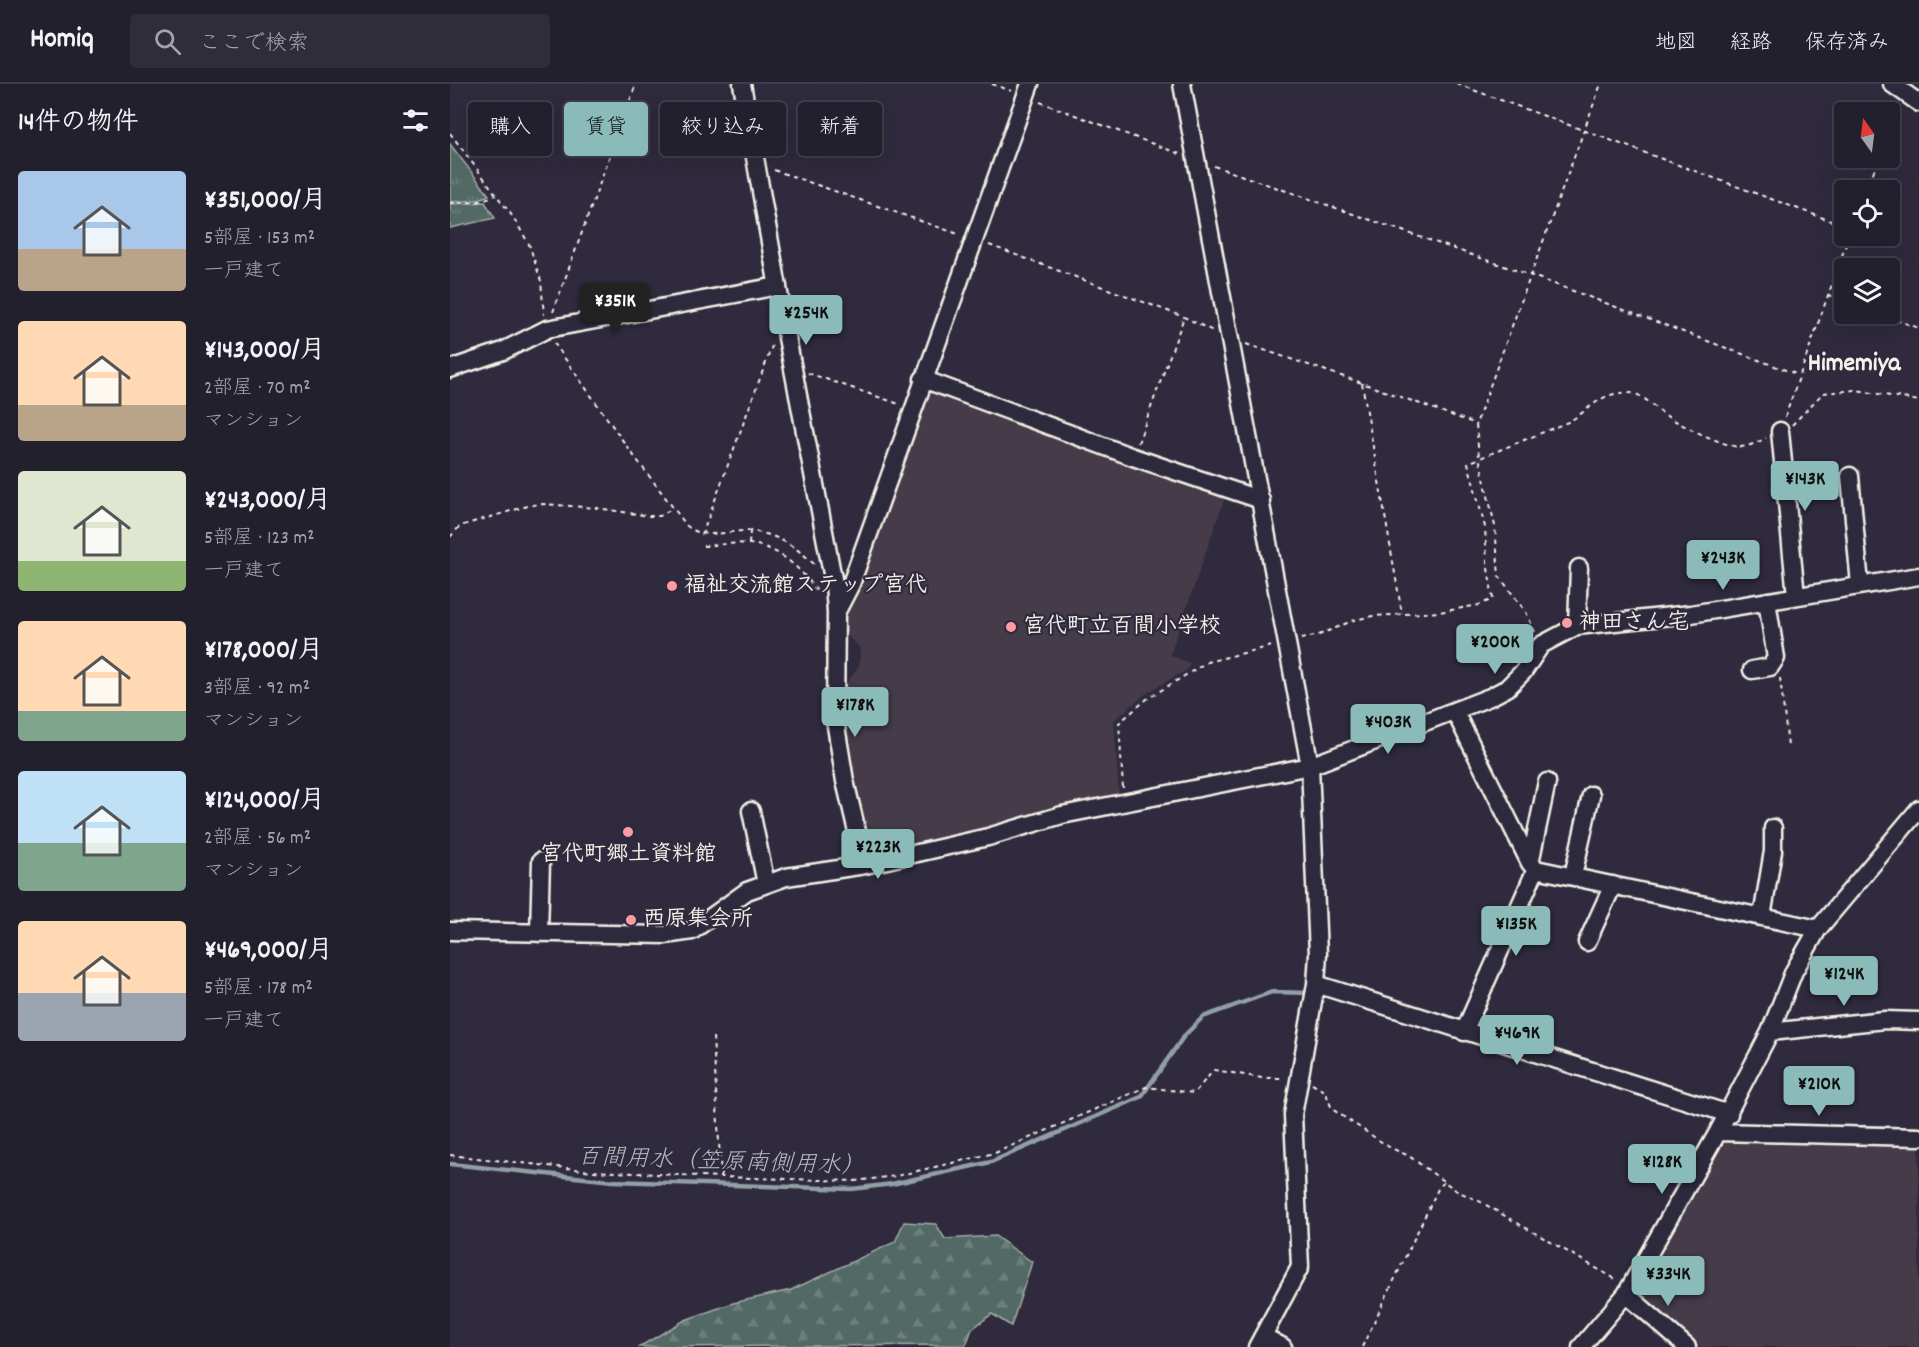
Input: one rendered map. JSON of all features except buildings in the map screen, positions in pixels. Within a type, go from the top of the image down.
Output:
[{"type":"street","points":[[742,84],[834,584],[835,720],[844,781],[865,865]]},
{"type":"street","points":[[1182,84],[1310,766],[1318,954],[1316,984],[1293,1115],[1300,1267],[1260,1342],[1284,1347]]},
{"type":"street","points":[[1893,84],[1919,103]]},
{"type":"street","points":[[836,612],[851,584],[1028,90]]},
{"type":"street","points":[[450,369],[503,351],[547,329],[778,286]]},
{"type":"street","points":[[923,379],[1133,457],[1261,500]]},
{"type":"street","points":[[1780,431],[1796,596]]},
{"type":"street","points":[[1850,476],[1860,585]]},
{"type":"street","points":[[1577,626],[1579,568]]},
{"type":"street","points":[[450,931],[665,935],[692,931],[747,891],[786,877],[865,865],[988,837],[1062,815],[1310,766],[1490,698],[1507,688],[1523,672],[1541,645],[1577,626],[1691,614],[1919,576]]},
{"type":"street","points":[[1752,670],[1770,667],[1776,658],[1767,601]]},
{"type":"street","points":[[1455,712],[1533,866],[1818,929]]},
{"type":"street","points":[[1464,1032],[1533,866],[1547,782]]},
{"type":"street","points":[[1573,876],[1591,795]]},
{"type":"street","points":[[1581,1347],[1628,1290],[1729,1114],[1770,1032],[1794,971],[1818,929],[1919,809]]},
{"type":"street","points":[[751,811],[766,884]]},
{"type":"street","points":[[1762,917],[1773,851],[1773,828]]},
{"type":"street","points":[[539,933],[541,861]]},
{"type":"street","points":[[1587,942],[1613,885]]},
{"type":"street","points":[[1316,984],[1729,1114]]},
{"type":"street","points":[[1770,1032],[1885,1020],[1919,1021]]},
{"type":"street","points":[[1718,1132],[1919,1137]]},
{"type":"street","points":[[1628,1290],[1688,1347]]},
{"type":"path","points":[[547,329],[636,84]]},
{"type":"path","points":[[992,84],[1028,90],[1197,160],[1530,275],[1799,375]]},
{"type":"path","points":[[1457,84],[1834,222]]},
{"type":"path","points":[[1541,645],[1526,612],[1498,576],[1495,526],[1479,457],[1476,424],[1602,84]]},
{"type":"path","points":[[450,133],[518,226],[536,262],[549,336],[590,396],[687,525],[694,532],[702,535],[750,531],[779,539],[795,547],[834,584]]},
{"type":"path","points":[[757,166],[782,171],[974,239],[1184,317],[1229,339],[1362,382],[1476,424]]},
{"type":"path","points":[[450,203],[477,202],[496,195]]},
{"type":"path","points":[[1780,431],[1845,246]]},
{"type":"path","points":[[1828,295],[1834,297]]},
{"type":"path","points":[[1133,457],[1184,317]]},
{"type":"path","points":[[1900,321],[1919,328]]},
{"type":"path","points":[[702,535],[772,346]]},
{"type":"path","points":[[794,372],[808,373],[913,409]]},
{"type":"path","points":[[1362,382],[1402,614]]},
{"type":"path","points":[[1124,802],[1119,723],[1147,699],[1207,663],[1319,635],[1354,620],[1373,616],[1440,612],[1479,605],[1492,598],[1485,527],[1468,463],[1479,457],[1568,422],[1614,394],[1634,393],[1650,401],[1663,414],[1705,436],[1740,447],[1756,443],[1796,422],[1823,393],[1857,390],[1919,401]]},
{"type":"path","points":[[450,537],[460,525],[531,505],[597,508],[649,516],[660,516],[673,507]]},
{"type":"path","points":[[749,544],[750,531]]},
{"type":"path","points":[[703,546],[749,544],[774,552],[786,558],[810,581],[830,608],[836,612]]},
{"type":"path","points":[[1776,658],[1785,707],[1788,746]]},
{"type":"path","points":[[713,1037],[721,1178]]},
{"type":"path","points":[[450,1155],[593,1171],[721,1178],[855,1181],[896,1176],[995,1153],[1146,1087],[1194,1093],[1214,1070],[1262,1078],[1300,1078],[1324,1091],[1332,1109],[1389,1147],[1409,1156],[1457,1191],[1547,1239],[1628,1290]]},
{"type":"path","points":[[1362,1347],[1438,1189],[1444,1182]]},
{"type":"shaded area","name":"宮代町立百間小学校","points":[[926,387],[1226,495],[1170,655],[1190,663],[1187,670],[1148,692],[1114,720],[1119,797],[1046,810],[970,834],[869,855],[841,719],[841,690],[859,666],[860,648],[846,635],[840,619]]},
{"type":"shaded area","points":[[1722,1139],[1919,1144],[1919,1347],[1695,1347],[1634,1295]]},
{"type":"green space","points":[[450,144],[489,195],[477,200],[450,202]]},
{"type":"green space","points":[[485,202],[495,218],[450,228],[450,204]]},
{"type":"green space","points":[[904,1222],[936,1224],[945,1239],[995,1236],[1032,1262],[1011,1326],[992,1314],[972,1329],[966,1345],[639,1347],[685,1320],[733,1303],[791,1290],[895,1242]]},
{"type":"waterway","name":"百間用水（笠原南側用水）","points":[[450,1164],[613,1181],[852,1189],[892,1184],[991,1162],[1141,1097],[1184,1036],[1203,1017],[1272,992],[1310,993]]},
{"type":"waterway","name":"百間用水（笠原南側用水）","points":[[1862,1127],[1919,1129]]},
{"type":"place","name":"福祉交流館ステップ宮代","points":[[672,586]]},
{"type":"place","name":"神田さん宅","points":[[1567,623]]},
{"type":"place","name":"宮代町立百間小学校","points":[[1011,627]]},
{"type":"place","name":"宮代町郷土資料館","points":[[628,832]]},
{"type":"place","name":"西原集会所","points":[[631,920]]},
{"type":"district","name":"Himemiya","points":[[1854,364]]}]
